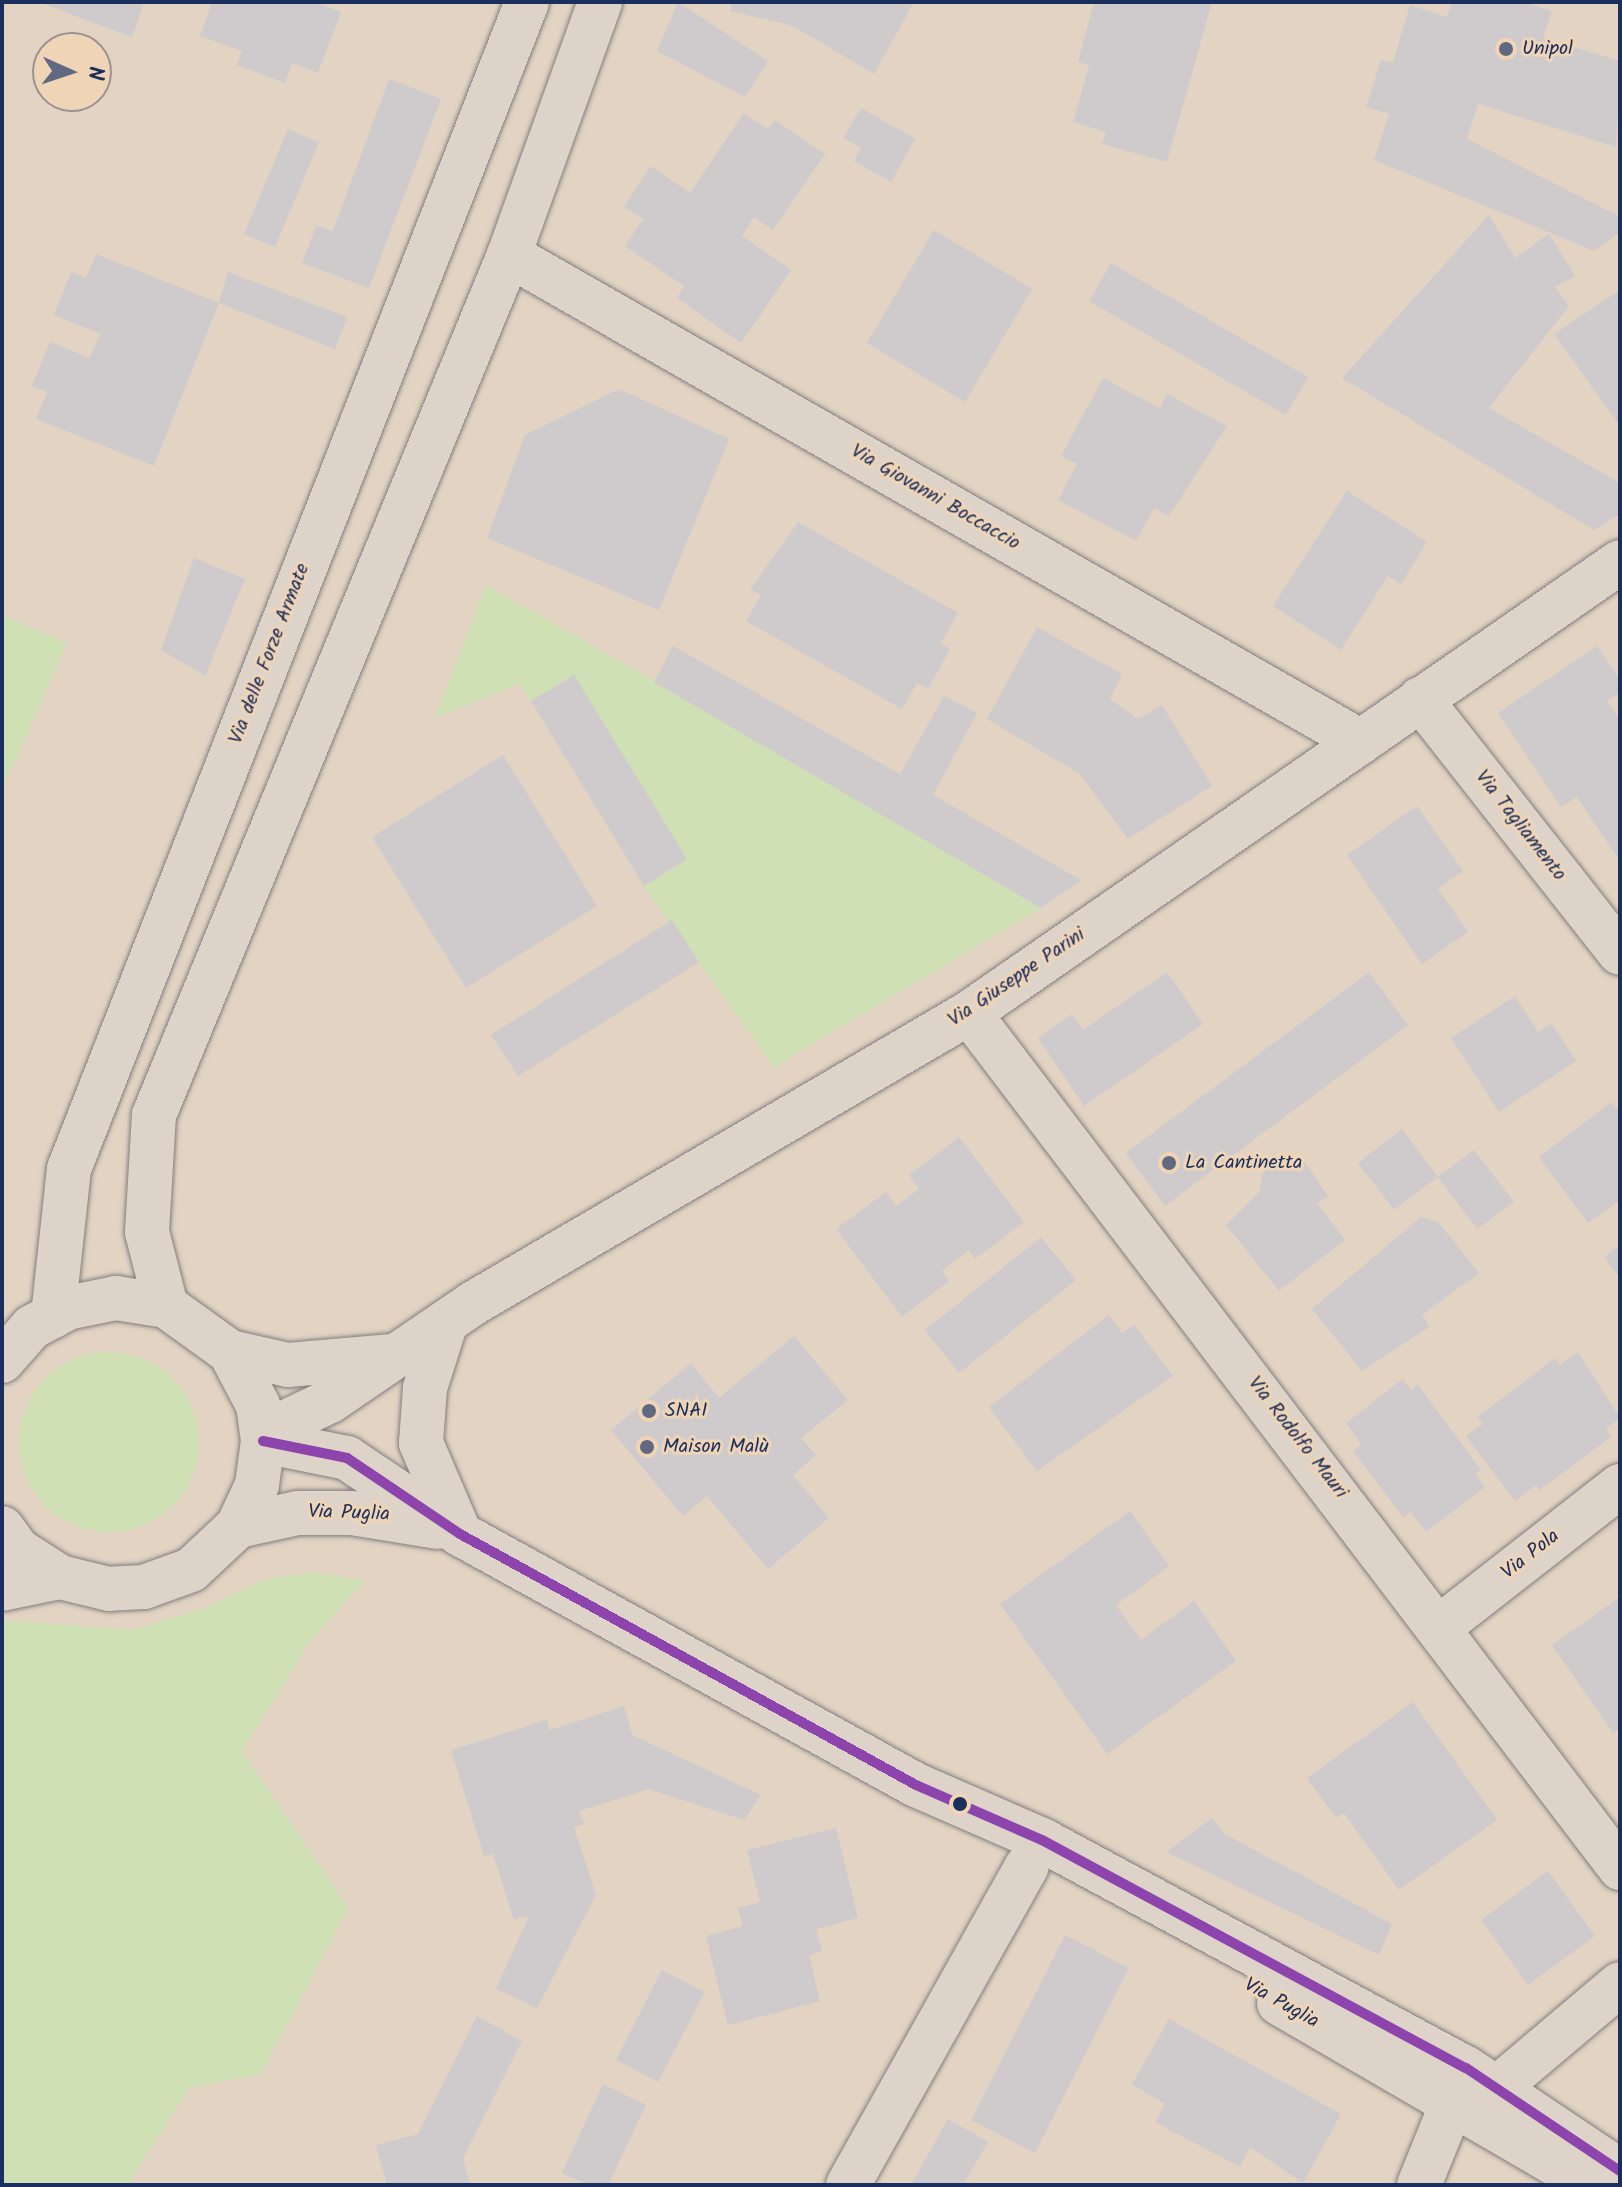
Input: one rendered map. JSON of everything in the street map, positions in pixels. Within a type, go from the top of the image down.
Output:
[{"type":"street","name":"Via delle Forze Armate","points":[[53,1316],[69,1169],[527,2]]},
{"type":"street","points":[[166,1306],[147,1232],[154,1115],[509,255],[600,2]]},
{"type":"street","name":"Via Giovanni Boccaccio","points":[[509,255],[1361,742]]},
{"type":"street","name":"Via Giuseppe Parini","points":[[263,1437],[330,1401],[390,1356],[446,1322],[969,1013],[1620,562]]},
{"type":"street","name":"Via Tagliamento","points":[[1420,699],[1620,953]]},
{"type":"street","name":"Via Rodolfo Mauri","points":[[969,1013],[1442,1625],[1620,1868]]},
{"type":"street","points":[[2,1528],[18,1550],[60,1577],[109,1589],[144,1587],[191,1570],[238,1526],[257,1485],[263,1437],[258,1405],[230,1352],[166,1306],[116,1298],[53,1316],[4,1354]]},
{"type":"street","points":[[446,1322],[425,1388],[421,1443],[460,1534]]},
{"type":"street","name":"Via Giuseppe Parini","points":[[230,1352],[288,1365],[390,1356]]},
{"type":"street","name":"Via Puglia","points":[[263,1437],[347,1458],[460,1534],[946,1802],[1042,1840],[1497,2088],[1620,2171]]},
{"type":"street","name":"Via Pola","points":[[1442,1625],[1620,1486]]},
{"type":"street","name":"Via Puglia","points":[[238,1526],[298,1513],[352,1513],[398,1515],[460,1534]]},
{"type":"street","points":[[2,1589],[60,1577]]},
{"type":"street","name":"Via Puglia","points":[[946,1802],[1027,1866],[1454,2099],[1592,2185]]},
{"type":"street","points":[[848,2185],[1027,1866]]},
{"type":"street","points":[[1497,2088],[1620,1984]]},
{"type":"street","points":[[1419,2185],[1454,2099]]},
{"type":"green space","points":[[486,585],[880,809],[1041,908],[774,1067],[644,886],[687,859],[574,675],[531,701],[520,684],[435,718]]},
{"type":"green space","points":[[2,615],[67,643],[2,791]]},
{"type":"green space","points":[[109,1352],[143,1359],[172,1379],[192,1408],[199,1442],[192,1476],[172,1505],[143,1525],[109,1532],[75,1525],[46,1505],[26,1476],[19,1442],[26,1408],[46,1379],[75,1359]]},
{"type":"green space","points":[[313,1572],[365,1580],[309,1643],[242,1751],[348,1908],[261,2074],[189,2088],[127,2185],[2,2185],[2,1620],[133,1630],[206,1608],[263,1580]]},
{"type":"building","points":[[38,2],[144,2],[132,37]]},
{"type":"building","points":[[212,2],[315,2],[341,12],[318,73],[292,63],[285,83],[237,65],[242,51],[200,36]]},
{"type":"building","points":[[678,2],[768,61],[745,97],[657,51]]},
{"type":"building","points":[[732,2],[914,2],[874,74],[793,26],[730,11]]},
{"type":"building","points":[[1094,2],[1212,2],[1167,162],[1102,144],[1106,132],[1073,122],[1089,65],[1078,62]]},
{"type":"building","points":[[1452,2],[1523,2],[1552,11],[1543,38],[1620,61],[1616,147],[1478,104],[1467,139],[1620,217],[1620,232],[1594,251],[1374,160],[1389,114],[1366,107],[1381,60],[1393,63],[1410,5],[1447,17]]},
{"type":"building","points":[[389,79],[441,99],[369,288],[302,263],[316,226],[333,231]]},
{"type":"building","points":[[861,108],[915,139],[891,182],[854,161],[861,148],[843,138]]},
{"type":"building","points":[[744,113],[768,129],[775,120],[825,154],[773,230],[754,217],[742,236],[791,270],[741,343],[677,298],[684,286],[625,246],[643,219],[624,207],[650,166],[690,193]]},
{"type":"building","points":[[288,129],[319,142],[275,247],[244,234]]},
{"type":"building","points":[[1489,215],[1515,258],[1549,234],[1575,276],[1555,287],[1569,306],[1489,408],[1620,483],[1620,514],[1594,530],[1342,378]]},
{"type":"building","points":[[934,230],[1032,289],[965,402],[867,343]]},
{"type":"building","points":[[96,254],[219,303],[154,466],[36,419],[47,392],[32,386],[50,342],[90,358],[100,334],[54,315],[71,272],[86,278]]},
{"type":"building","points":[[1111,263],[1308,377],[1286,415],[1089,301]]},
{"type":"building","points":[[228,272],[347,317],[335,349],[219,303]]},
{"type":"building","points":[[1620,290],[1620,426],[1554,334]]},
{"type":"building","points":[[1103,378],[1160,408],[1167,394],[1227,426],[1169,516],[1154,508],[1136,541],[1058,500],[1077,464],[1061,456]]},
{"type":"building","points":[[619,389],[729,439],[659,610],[487,538],[525,435]]},
{"type":"building","points":[[1347,491],[1427,542],[1401,584],[1388,576],[1341,650],[1273,606]]},
{"type":"building","points":[[798,522],[958,613],[941,643],[950,649],[928,689],[917,683],[902,709],[746,621],[761,595],[750,590]]},
{"type":"building","points":[[194,558],[245,579],[205,676],[161,650]]},
{"type":"building","points":[[1037,627],[1122,674],[1110,699],[1138,719],[1162,705],[1212,786],[1128,839],[1080,774],[987,719]]},
{"type":"building","points":[[673,646],[900,774],[944,696],[977,713],[933,795],[1081,880],[1041,908],[654,682]]},
{"type":"building","points":[[1597,646],[1620,680],[1620,692],[1607,701],[1620,720],[1620,861],[1577,797],[1561,807],[1498,713]]},
{"type":"building","points":[[574,675],[687,859],[644,886],[531,701]]},
{"type":"building","points":[[503,755],[597,906],[466,988],[372,837]]},
{"type":"building","points":[[1417,806],[1463,871],[1438,889],[1468,932],[1422,964],[1347,855]]},
{"type":"building","points":[[672,920],[699,962],[518,1076],[491,1035]]},
{"type":"building","points":[[1167,972],[1203,1024],[1084,1106],[1038,1038],[1072,1014],[1083,1030]]},
{"type":"building","points":[[1369,972],[1408,1025],[1165,1206],[1126,1153]]},
{"type":"building","points":[[1515,996],[1538,1032],[1552,1024],[1576,1061],[1499,1112],[1451,1038]]},
{"type":"building","points":[[1611,1102],[1620,1113],[1620,1200],[1588,1223],[1539,1157]]},
{"type":"building","points":[[1402,1129],[1438,1177],[1394,1210],[1358,1163]]},
{"type":"building","points":[[959,1137],[1024,1222],[975,1259],[969,1250],[942,1271],[949,1281],[902,1317],[836,1229],[886,1192],[896,1206],[919,1189],[909,1175]]},
{"type":"building","points":[[1474,1150],[1514,1202],[1477,1229],[1438,1177]]},
{"type":"building","points":[[1281,1155],[1304,1161],[1328,1196],[1317,1203],[1345,1240],[1279,1291],[1226,1225],[1259,1192],[1264,1166]]},
{"type":"building","points":[[1421,1217],[1438,1222],[1479,1273],[1422,1315],[1429,1327],[1362,1371],[1312,1309]]},
{"type":"building","points":[[1041,1237],[1076,1280],[959,1373],[925,1330]]},
{"type":"building","points":[[1620,1245],[1620,1278],[1604,1257]]},
{"type":"building","points":[[1109,1315],[1122,1333],[1134,1325],[1173,1376],[1037,1471],[989,1407]]},
{"type":"building","points":[[794,1336],[848,1400],[801,1438],[816,1455],[793,1475],[829,1518],[768,1569],[707,1496],[683,1516],[611,1430],[691,1363],[719,1398]]},
{"type":"building","points":[[1578,1352],[1620,1418],[1606,1429],[1611,1437],[1540,1490],[1536,1485],[1515,1501],[1466,1436],[1483,1424],[1477,1417],[1555,1358],[1560,1365]]},
{"type":"building","points":[[1403,1379],[1411,1391],[1418,1385],[1481,1470],[1475,1474],[1485,1487],[1426,1532],[1411,1512],[1403,1517],[1353,1451],[1361,1444],[1346,1423]]},
{"type":"building","points":[[1130,1511],[1169,1566],[1116,1605],[1141,1640],[1194,1601],[1236,1661],[1107,1754],[1000,1604]]},
{"type":"building","points":[[1620,1597],[1620,1728],[1613,1733],[1552,1645]]},
{"type":"building","points":[[1413,1702],[1497,1820],[1399,1890],[1344,1813],[1336,1818],[1307,1778]]},
{"type":"building","points":[[624,1706],[632,1735],[761,1795],[744,1820],[649,1789],[579,1811],[584,1824],[574,1827],[596,1895],[537,2008],[496,1989],[529,1916],[514,1920],[493,1854],[484,1856],[451,1750],[547,1720],[550,1730]]},
{"type":"building","points":[[1212,1818],[1223,1833],[1392,1924],[1379,1955],[1166,1852]]},
{"type":"building","points":[[836,1828],[858,1918],[816,1929],[822,1951],[809,1955],[820,2001],[728,2025],[706,1936],[743,1926],[738,1908],[760,1902],[747,1850]]},
{"type":"building","points":[[1548,1871],[1595,1936],[1528,1985],[1481,1920]]},
{"type":"building","points":[[1065,1935],[1129,1968],[1035,2153],[971,2120]]},
{"type":"building","points":[[662,1970],[705,1992],[658,2082],[616,2060]]},
{"type":"building","points":[[477,2016],[522,2041],[463,2158],[470,2185],[387,2185],[376,2145],[418,2134]]},
{"type":"building","points":[[1169,2019],[1341,2114],[1303,2183],[1250,2147],[1240,2167],[1155,2122],[1165,2104],[1132,2084]]},
{"type":"building","points":[[603,2084],[646,2105],[608,2185],[588,2185],[562,2173]]},
{"type":"building","points":[[948,2119],[988,2142],[963,2185],[911,2185]]},
{"type":"transit line","points":[[263,1441],[347,1458],[460,1534],[916,1785],[1042,1840],[1466,2068],[1620,2171]]},
{"type":"place","name":"Unipol","points":[[1506,49]]},
{"type":"place","name":"La Cantinetta","points":[[1169,1163]]},
{"type":"place","name":"SNAI","points":[[649,1411]]},
{"type":"place","name":"Maison Malù","points":[[647,1447]]}]
